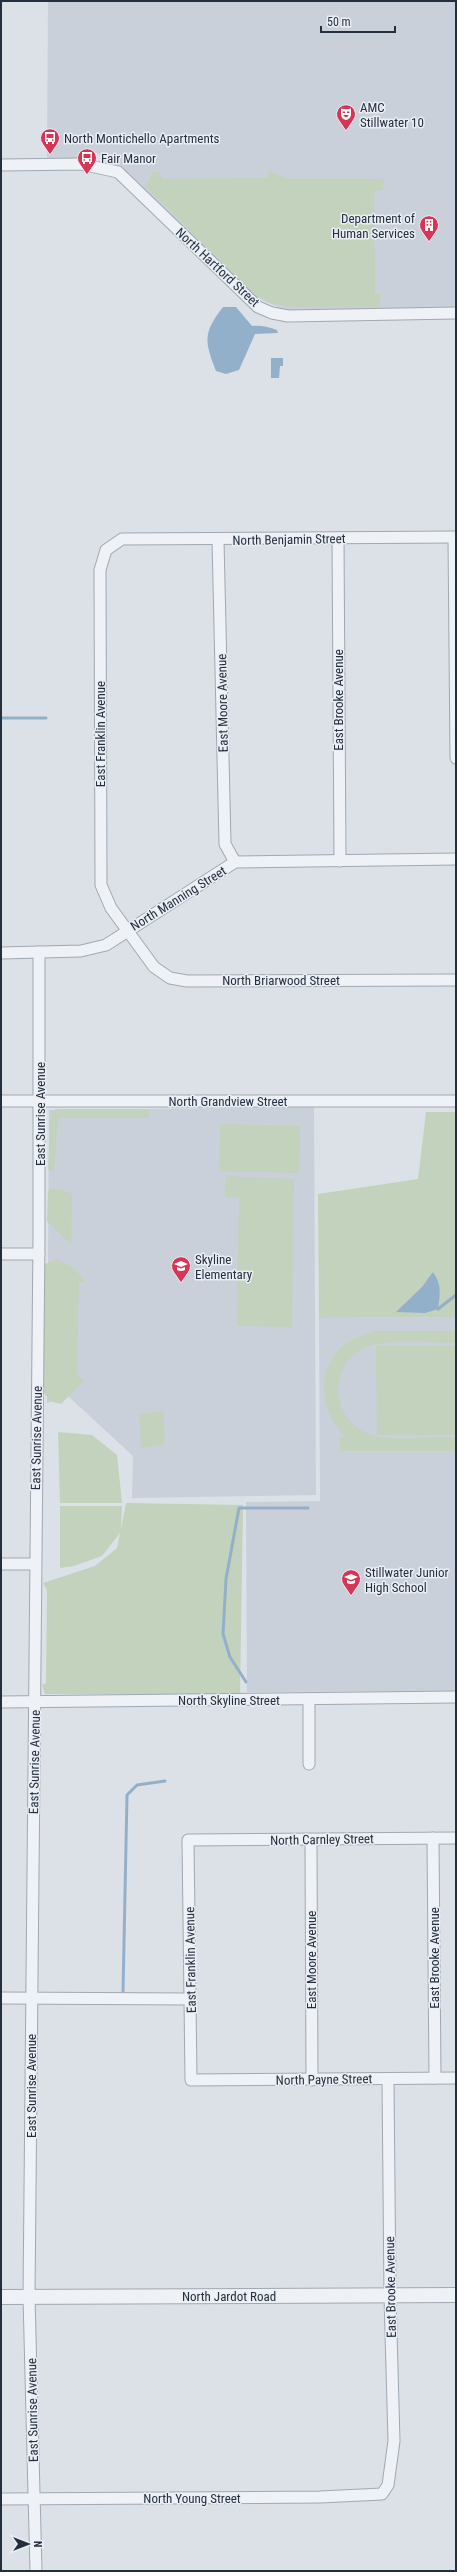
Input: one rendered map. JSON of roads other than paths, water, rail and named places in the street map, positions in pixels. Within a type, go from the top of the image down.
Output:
[{"type":"street","name":"North Hartford Street","points":[[1,164],[81,164],[118,172],[258,307],[272,314],[288,316],[456,313]]},
{"type":"street","name":"North Benjamin Street","points":[[122,539],[218,540],[455,537]]},
{"type":"street","points":[[455,537],[456,758]]},
{"type":"street","name":"East Brooke Avenue","points":[[338,538],[340,861]]},
{"type":"street","name":"East Franklin Avenue","points":[[122,539],[106,550],[100,570],[101,885],[111,908],[129,930]]},
{"type":"street","name":"East Moore Avenue","points":[[218,540],[225,844],[235,862]]},
{"type":"street","name":"North Manning Street","points":[[1,953],[81,951],[106,945],[235,862],[456,858]]},
{"type":"street","name":"North Briarwood Street","points":[[129,930],[154,967],[170,978],[187,981],[456,980]]},
{"type":"street","name":"East Sunrise Avenue","points":[[36,2571],[29,2297],[39,1254],[39,952]]},
{"type":"street","name":"North Grandview Street","points":[[1,1102],[456,1101]]},
{"type":"street","points":[[1,1254],[39,1254]]},
{"type":"street","points":[[1,1564],[35,1564]]},
{"type":"street","name":"North Skyline Street","points":[[1,1702],[456,1697]]},
{"type":"street","points":[[309,1699],[309,1764]]},
{"type":"street","name":"East Brooke Avenue","points":[[433,1838],[435,2078]]},
{"type":"street","name":"North Carnley Street","points":[[188,1840],[456,1838]]},
{"type":"street","name":"East Franklin Avenue","points":[[188,1840],[191,2080]]},
{"type":"street","name":"East Moore Avenue","points":[[311,1840],[312,2080]]},
{"type":"street","points":[[1,1998],[190,1999]]},
{"type":"street","name":"North Payne Street","points":[[191,2080],[456,2078]]},
{"type":"street","name":"East Brooke Avenue","points":[[382,2494],[388,2485],[394,2441],[390,2296],[388,2079]]},
{"type":"street","name":"North Jardot Road","points":[[1,2297],[456,2295]]},
{"type":"street","name":"North Young Street","points":[[1,2499],[320,2497],[382,2494]]},
{"type":"water","points":[[223,307],[236,307],[252,326],[271,328],[277,330],[278,333],[255,334],[239,370],[226,374],[216,371],[208,345],[209,331],[216,316]]},
{"type":"water","points":[[271,358],[283,358],[283,366],[280,366],[279,378],[271,378]]},
{"type":"water","points":[[433,1272],[439,1286],[440,1295],[438,1309],[425,1313],[396,1312],[422,1287]]},
{"type":"waterway","points":[[1,718],[46,718]]},
{"type":"waterway","points":[[438,1309],[456,1295]]},
{"type":"waterway","points":[[246,1682],[230,1657],[223,1634],[226,1579],[239,1508],[308,1508]]},
{"type":"waterway","points":[[123,1992],[127,1795],[137,1785],[165,1781]]},
{"type":"place","name":"AMC Stillwater 10","points":[[346,131]]},
{"type":"place","name":"North Montichello Apartments","points":[[50,155]]},
{"type":"place","name":"Fair Manor","points":[[87,175]]},
{"type":"place","name":"Department of Human Services","points":[[429,242]]},
{"type":"place","name":"Skyline Elementary","points":[[181,1283]]},
{"type":"place","name":"Stillwater Junior High School","points":[[351,1596]]}]
